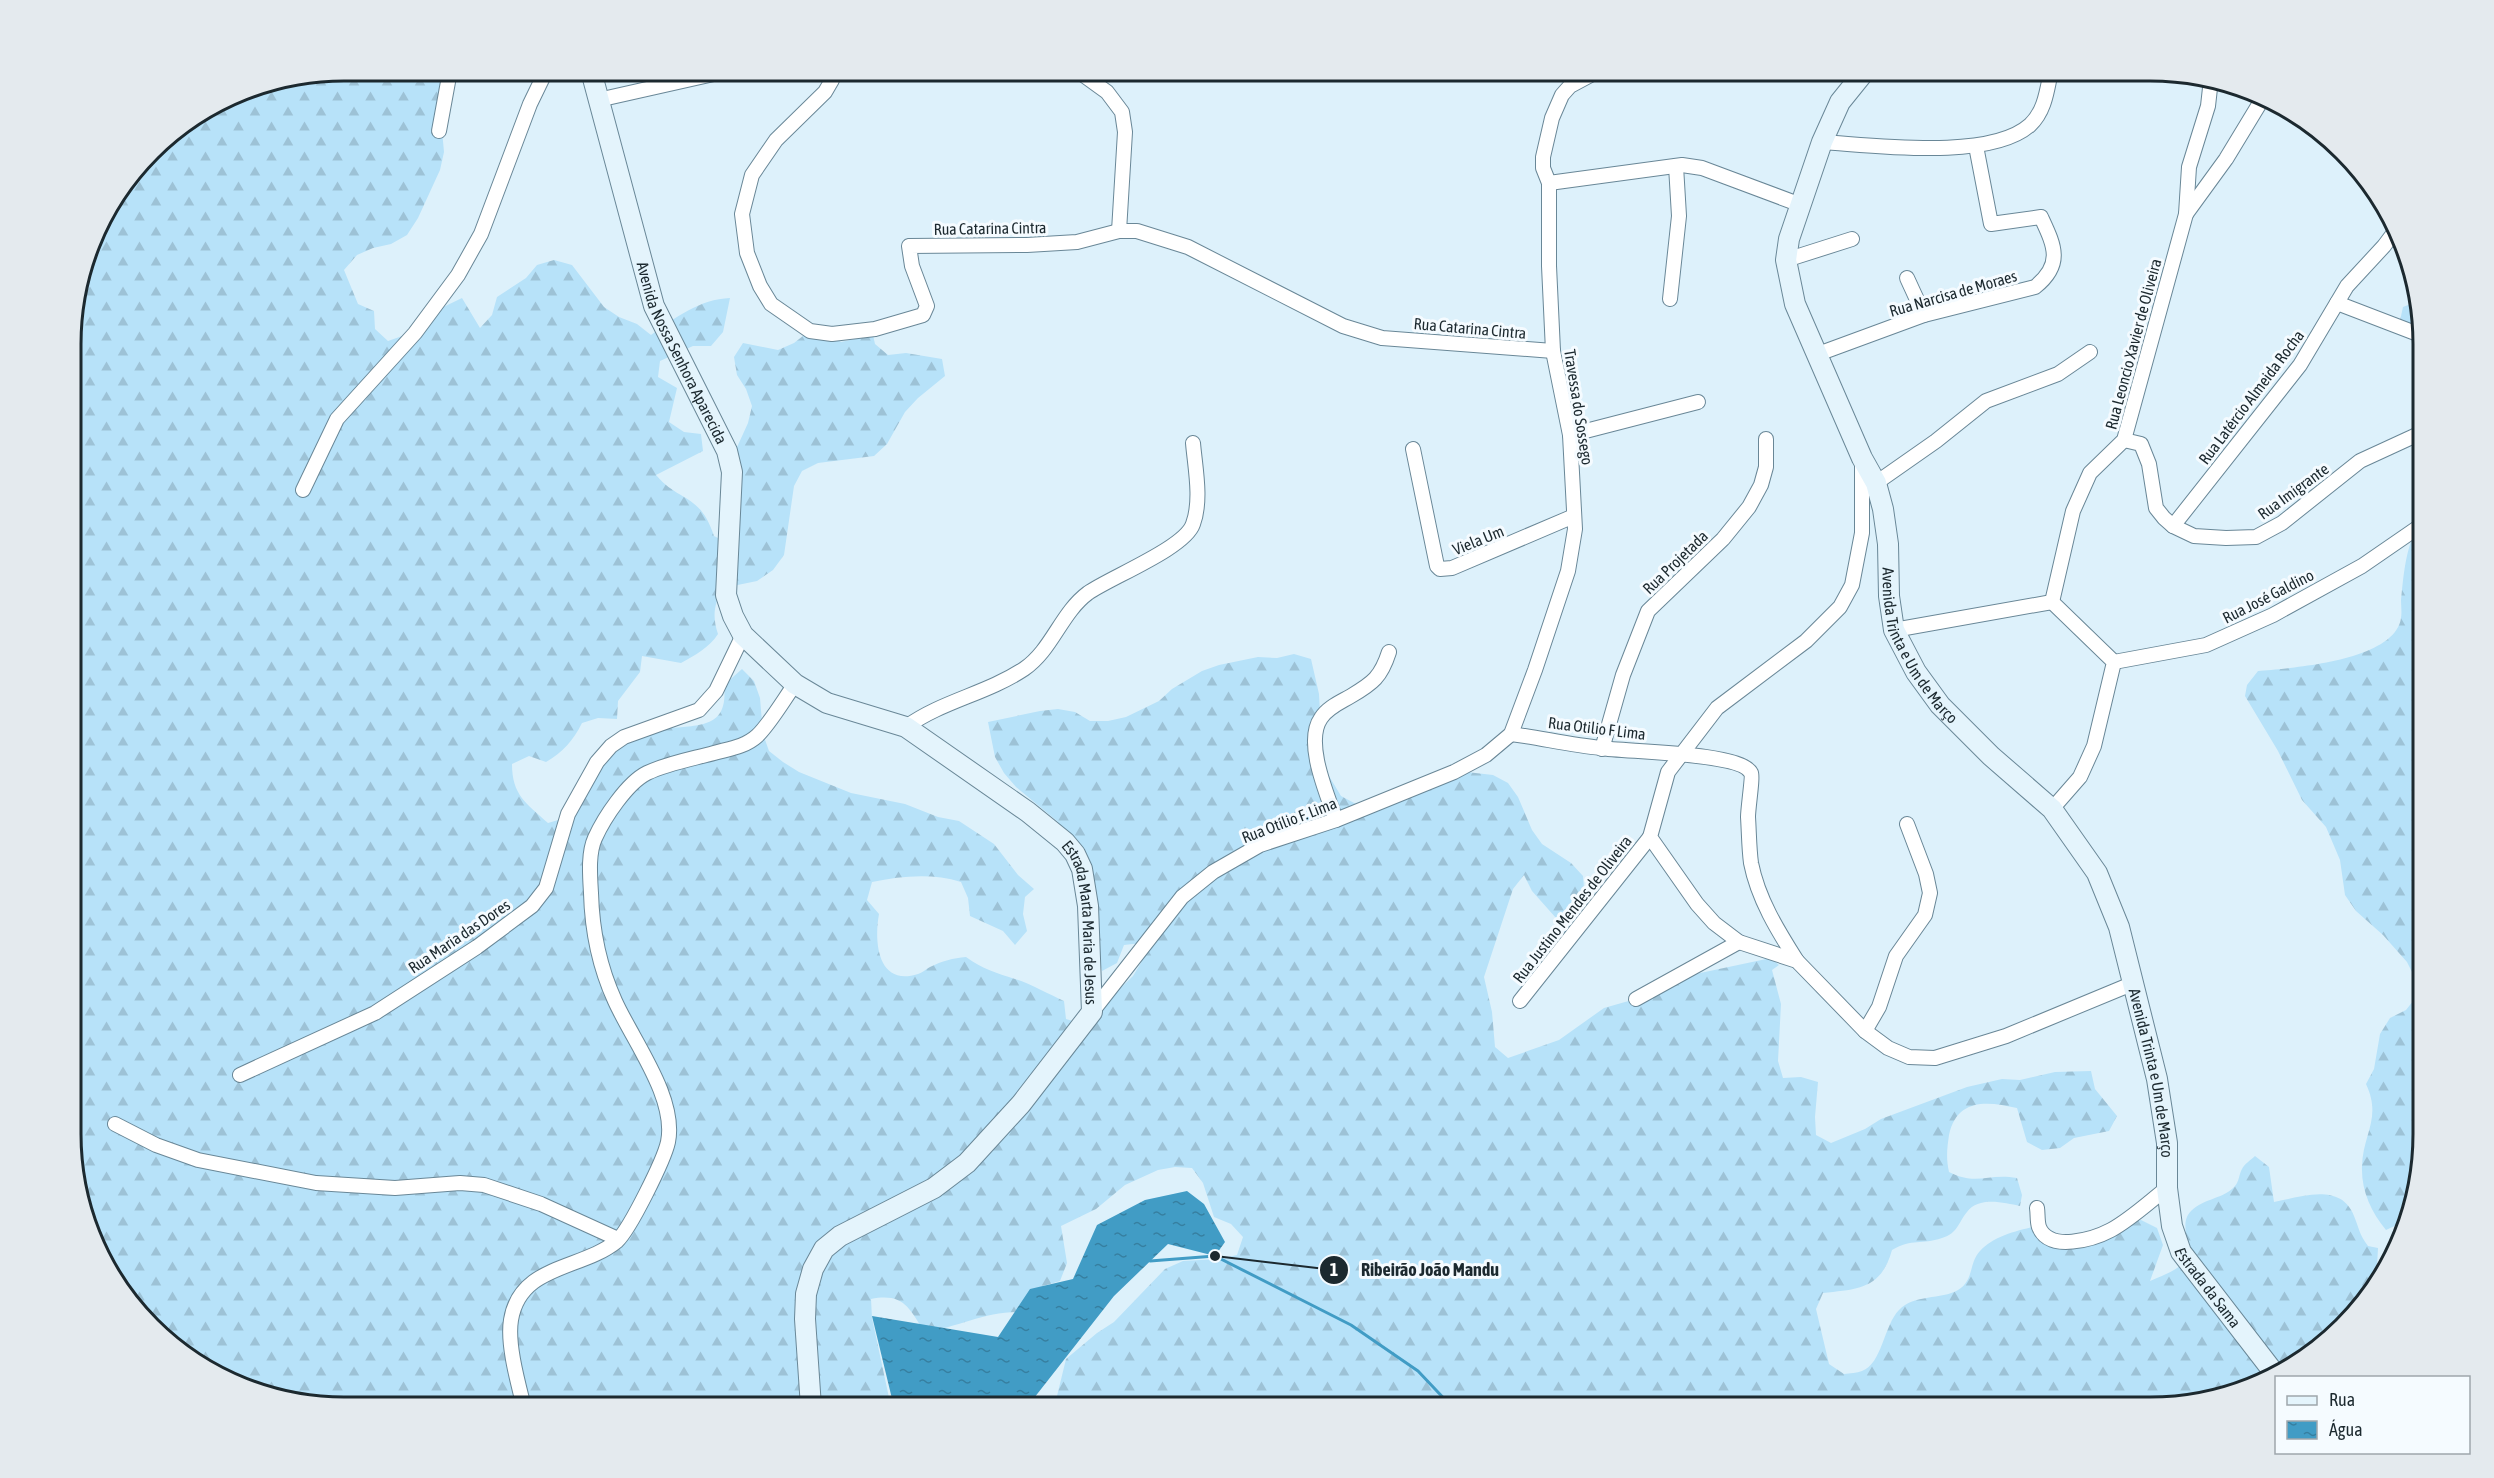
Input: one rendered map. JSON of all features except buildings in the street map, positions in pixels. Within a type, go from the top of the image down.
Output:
[{"type":"street","points":[[439,131],[448,81]]},
{"type":"street","points":[[303,490],[337,419],[415,333],[464,264],[482,234],[530,104],[541,81]]},
{"type":"street","name":"Avenida Nossa Senhora Aparecida","points":[[594,81],[654,306],[727,451],[732,472],[726,595],[743,635]]},
{"type":"street","points":[[598,100],[680,81]]},
{"type":"street","name":"Rua Catarina Cintra","points":[[831,81],[825,92],[777,140],[752,175],[742,214],[747,253],[760,286],[771,304],[810,331],[832,334],[875,329],[923,315],[927,306],[912,266],[909,246],[1067,243],[1119,231],[1137,231],[1188,247],[1343,326],[1382,338],[1553,351]]},
{"type":"street","points":[[1092,81],[1107,92],[1122,112],[1125,132],[1119,231]]},
{"type":"street","name":"Travessa do Sossego","points":[[1511,734],[1568,571],[1575,530],[1570,435],[1553,351],[1549,266],[1549,183],[1543,168],[1543,157],[1552,118],[1565,91],[1581,81]]},
{"type":"street","name":"Avenida Trinta e Um de Março","points":[[1856,81],[1840,102],[1822,142],[1789,239],[1786,260],[1795,304],[1862,458],[1876,483],[1888,544],[1889,596],[1894,630],[1916,672],[1940,705],[1991,756],[2052,809],[2097,873],[2119,927],[2157,1079],[2168,1143],[2167,1188]]},
{"type":"street","points":[[1822,142],[1920,148],[1976,146],[2011,137],[2030,125],[2043,107],[2049,81]]},
{"type":"street","name":"Rua Leoncio Xavier de Oliveira","points":[[2052,602],[2073,511],[2090,472],[2124,440],[2186,214],[2189,167],[2208,106],[2210,88]]},
{"type":"street","points":[[2186,214],[2220,168],[2260,105]]},
{"type":"street","name":"Rua Narcisa de Moraes","points":[[1818,354],[1924,315],[2035,287],[2046,278],[2053,266],[2055,246],[2041,217],[1991,224],[1976,146]]},
{"type":"street","points":[[1670,299],[1679,216],[1676,166]]},
{"type":"street","points":[[1549,183],[1676,166],[1702,168],[1801,205]]},
{"type":"street","name":"Rua Latércio Almeida Rocha","points":[[2173,526],[2300,365],[2347,286],[2390,237]]},
{"type":"street","points":[[1786,260],[1852,239]]},
{"type":"street","points":[[1907,278],[1924,315]]},
{"type":"street","points":[[2337,303],[2412,332]]},
{"type":"street","points":[[1876,483],[1936,441],[1986,401],[2058,374],[2090,352]]},
{"type":"street","points":[[1570,435],[1698,402]]},
{"type":"street","name":"Rua Imigrante","points":[[2173,526],[2194,536],[2256,537],[2282,523],[2360,461],[2413,437]]},
{"type":"street","name":"Rua Projetada","points":[[1602,749],[1623,675],[1648,611],[1723,539],[1749,507],[1761,485],[1766,467],[1766,439]]},
{"type":"street","points":[[2124,440],[2141,444],[2149,464],[2156,508],[2173,526]]},
{"type":"street","points":[[906,728],[921,717],[985,691],[1026,668],[1046,647],[1072,608],[1088,593],[1170,547],[1185,536],[1193,525],[1196,503],[1193,442]]},
{"type":"street","name":"Viela Um","points":[[1413,449],[1437,566],[1440,569],[1452,568],[1574,516]]},
{"type":"street","points":[[1862,458],[1862,533],[1852,585],[1840,607],[1806,640],[1717,708],[1668,772],[1650,837],[1697,904],[1714,923],[1739,942],[1797,961],[1865,1031],[1888,1048],[1909,1057],[1935,1058],[2006,1036],[2134,983]]},
{"type":"street","name":"Rua José Galdino","points":[[2114,662],[2206,645],[2273,615],[2362,566],[2413,531]]},
{"type":"street","points":[[1894,630],[2052,602],[2114,662],[2094,746],[2080,777],[2052,809]]},
{"type":"street","name":"Estrada Marta Maria de Jesus","points":[[743,635],[795,684],[826,703],[906,728],[1028,812],[1065,842],[1075,854],[1082,869],[1088,906],[1092,1012],[1021,1104],[967,1163],[934,1188],[840,1236],[824,1249],[813,1269],[806,1294],[805,1319],[810,1397]]},
{"type":"street","name":"Rua Maria das Dores","points":[[240,1075],[375,1013],[477,947],[532,906],[546,888],[568,814],[597,762],[611,746],[624,737],[699,710],[716,691],[743,635]]},
{"type":"street","points":[[1336,820],[1323,784],[1315,748],[1316,729],[1322,717],[1333,706],[1379,676],[1389,652]]},
{"type":"street","points":[[522,1397],[512,1347],[510,1322],[515,1305],[526,1288],[550,1271],[600,1252],[618,1239],[639,1209],[668,1144],[670,1123],[666,1104],[614,1001],[597,956],[590,873],[594,840],[606,817],[624,793],[645,774],[669,765],[739,747],[757,736],[795,684]]},
{"type":"street","name":"Rua Otilio F Lima","points":[[1511,734],[1602,749],[1681,753],[1736,763],[1751,773],[1748,802],[1751,863],[1758,888],[1777,930],[1797,961]]},
{"type":"street","name":"Rua Otílio F. Lima","points":[[1092,1012],[1182,897],[1213,872],[1260,845],[1336,820],[1454,772],[1486,755],[1511,734]]},
{"type":"street","points":[[1865,1031],[1879,1008],[1896,956],[1925,915],[1930,893],[1926,874],[1907,824]]},
{"type":"street","name":"Rua Justino Mendes de Oliveira","points":[[1520,1001],[1650,837]]},
{"type":"street","points":[[1636,999],[1739,942]]},
{"type":"street","points":[[115,1124],[156,1145],[198,1160],[316,1183],[395,1188],[460,1183],[484,1185],[541,1204],[618,1239]]},
{"type":"street","points":[[2037,1208],[2039,1226],[2043,1233],[2053,1240],[2068,1242],[2085,1239],[2113,1229],[2167,1188]]},
{"type":"street","name":"Estrada da Sama","points":[[2167,1188],[2172,1226],[2181,1252],[2270,1368]]},
{"type":"green space","points":[[440,81],[439,97],[444,152],[440,170],[418,218],[407,235],[391,244],[357,255],[344,270],[358,304],[374,311],[375,329],[388,341],[405,335],[431,313],[462,298],[480,328],[492,315],[497,297],[526,278],[537,265],[554,260],[572,265],[604,307],[619,317],[637,324],[651,335],[698,306],[730,298],[723,332],[711,346],[693,346],[660,361],[658,377],[677,388],[669,422],[684,432],[701,434],[703,451],[656,475],[696,505],[708,522],[714,536],[730,544],[733,456],[748,423],[752,406],[746,389],[737,375],[734,357],[743,343],[778,350],[794,343],[808,332],[826,332],[841,342],[873,335],[875,344],[888,355],[906,353],[942,359],[945,376],[905,412],[887,444],[874,456],[818,463],[802,471],[794,486],[784,555],[773,570],[757,581],[723,588],[715,610],[718,634],[711,643],[681,663],[642,656],[640,672],[618,701],[617,719],[598,718],[582,723],[567,746],[546,762],[529,756],[512,764],[515,783],[522,798],[548,823],[565,818],[613,742],[657,730],[698,725],[716,718],[724,700],[724,685],[742,669],[754,681],[760,698],[763,734],[769,751],[783,762],[799,772],[851,793],[905,804],[938,817],[959,821],[994,844],[1018,875],[1034,889],[1025,897],[1023,914],[1027,931],[1015,945],[1003,931],[970,916],[968,898],[961,882],[939,877],[917,876],[872,882],[867,900],[879,914],[878,948],[886,968],[894,974],[904,976],[920,973],[943,961],[966,957],[978,965],[1064,1001],[1066,1019],[1083,1024],[1133,976],[1142,961],[1142,943],[1124,945],[1117,963],[1102,971],[1066,840],[1057,821],[1016,787],[1004,773],[995,757],[988,722],[1058,709],[1075,712],[1090,721],[1108,721],[1126,717],[1159,701],[1172,689],[1202,671],[1258,657],[1277,658],[1294,654],[1311,659],[1319,694],[1323,766],[1341,796],[1356,804],[1458,771],[1493,775],[1508,783],[1518,797],[1532,830],[1542,844],[1571,863],[1583,876],[1586,912],[1572,921],[1556,918],[1532,891],[1524,875],[1513,889],[1484,977],[1492,1012],[1495,1047],[1508,1058],[1559,1040],[1604,1008],[1639,998],[1657,996],[1670,984],[1686,976],[1771,958],[1779,965],[1772,970],[1781,1004],[1778,1061],[1783,1078],[1801,1077],[1818,1082],[1816,1135],[1831,1143],[1865,1129],[1881,1119],[1967,1087],[2002,1079],[2020,1080],[2055,1072],[2091,1071],[2095,1089],[2117,1116],[2109,1131],[2074,1138],[2060,1148],[2042,1150],[2027,1142],[2017,1108],[1984,1104],[1966,1108],[1959,1114],[1949,1135],[1947,1162],[1949,1172],[1975,1179],[2017,1178],[2022,1195],[2020,1206],[1992,1202],[1978,1204],[1967,1212],[1955,1230],[1947,1236],[1906,1244],[1892,1250],[1882,1273],[1867,1285],[1823,1293],[1816,1309],[1829,1364],[1844,1374],[1860,1372],[1869,1367],[1879,1353],[1894,1317],[1905,1305],[1958,1290],[1967,1282],[1974,1260],[1986,1245],[2017,1231],[2042,1225],[2074,1243],[2107,1227],[2141,1220],[2157,1228],[2163,1245],[2150,1281],[2172,1271],[2183,1263],[2186,1257],[2185,1229],[2187,1217],[2191,1211],[2202,1203],[2230,1190],[2236,1184],[2243,1167],[2255,1156],[2269,1167],[2274,1202],[2319,1194],[2340,1199],[2348,1205],[2368,1246],[2378,1248],[2377,1267],[2359,1294],[2336,1320],[2296,1353],[2251,1377],[2218,1388],[2184,1395],[2150,1397],[1056,1397],[1066,1359],[1114,1322],[1165,1269],[1183,1261],[1219,1259],[1237,1255],[1243,1237],[1231,1224],[1214,1217],[1203,1183],[1192,1168],[1175,1167],[1158,1170],[1125,1185],[1096,1209],[1061,1226],[1067,1263],[1060,1281],[1043,1286],[1017,1312],[982,1317],[924,1332],[904,1304],[891,1298],[882,1298],[871,1299],[872,1318],[889,1397],[344,1397],[310,1395],[276,1388],[243,1377],[198,1353],[158,1320],[135,1294],[116,1265],[101,1235],[90,1202],[83,1168],[81,1134],[81,344],[83,310],[90,276],[101,243],[125,198],[158,158],[184,135],[213,116],[260,95],[310,83]]},
{"type":"green space","points":[[2410,304],[2412,327],[2399,325],[2403,307]]},
{"type":"green space","points":[[2413,537],[2413,974],[2407,962],[2383,935],[2356,911],[2345,895],[2340,860],[2326,827],[2302,800],[2278,751],[2245,696],[2247,685],[2258,671],[2294,668],[2340,660],[2381,644],[2395,632],[2401,618],[2403,578]]},
{"type":"green space","points":[[2413,1001],[2411,1168],[2396,1225],[2386,1230],[2372,1208],[2363,1184],[2363,1154],[2372,1116],[2366,1084],[2374,1069],[2380,1034],[2390,1018],[2406,1010]]},
{"type":"water","points":[[1187,1191],[1204,1204],[1225,1242],[1215,1256],[1168,1244],[1114,1296],[1035,1397],[892,1397],[872,1316],[998,1337],[1030,1289],[1073,1279],[1097,1225],[1145,1200]]},
{"type":"waterway","points":[[1150,1261],[1215,1256],[1351,1325],[1418,1371],[1443,1397]]},
{"type":"place","name":"Ribeirão João Mandu","points":[[1215,1256]]}]
